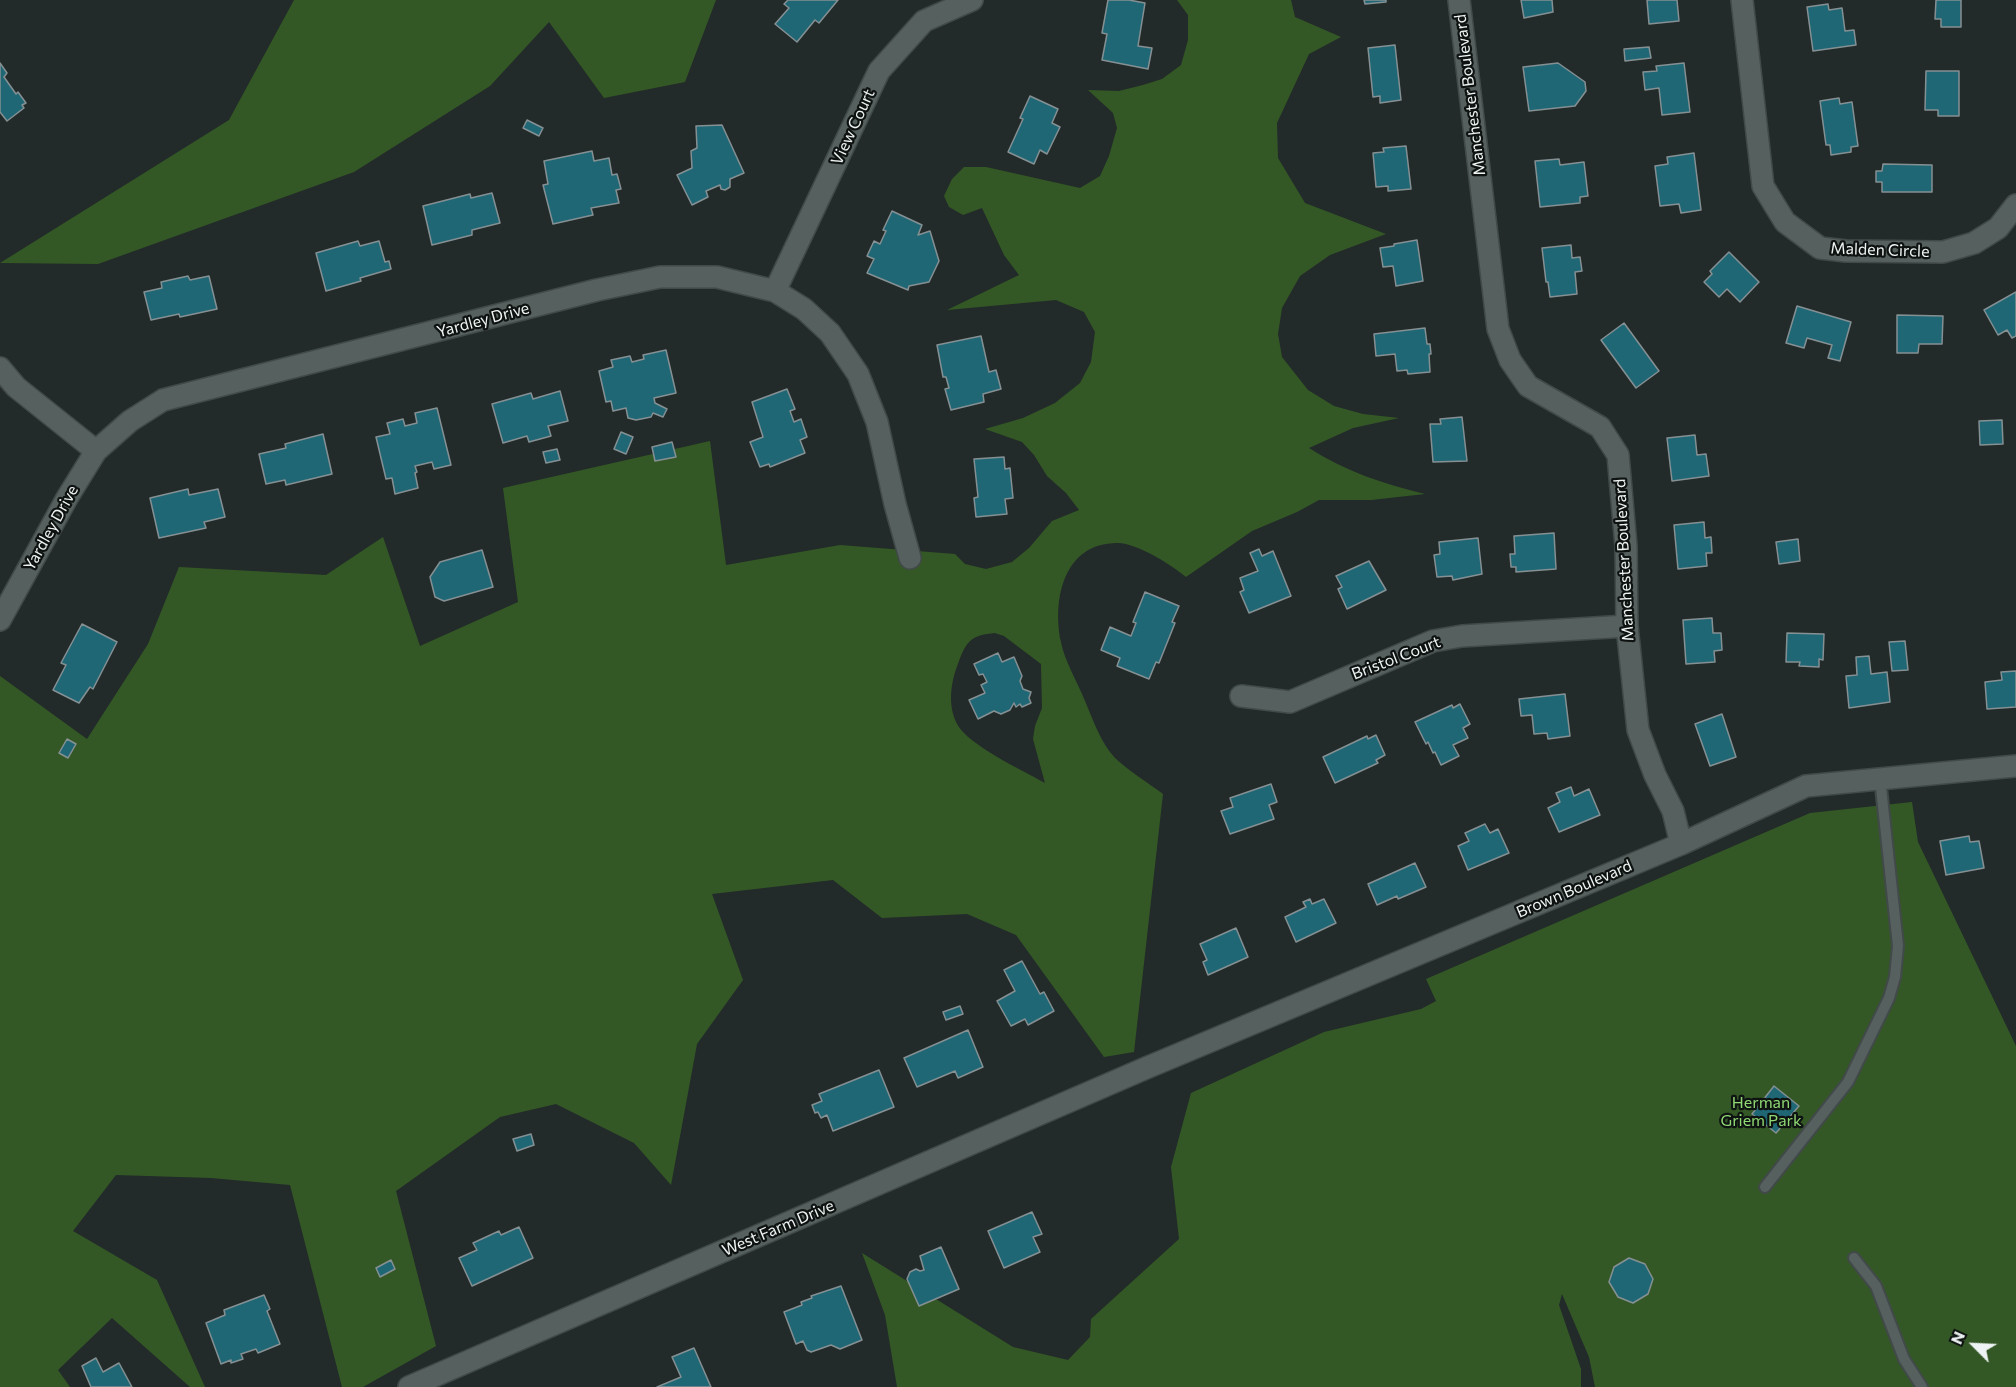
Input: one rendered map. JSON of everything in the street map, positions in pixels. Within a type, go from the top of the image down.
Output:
[{"type":"street","name":"View Court","points":[[775,291],[879,71],[924,21],[972,0]]},
{"type":"street","name":"Manchester Boulevard","points":[[1459,0],[1498,329],[1510,360],[1528,386],[1600,427],[1618,455],[1626,546],[1627,626],[1638,730],[1655,774],[1673,811],[1681,844]]},
{"type":"street","name":"Malden Circle","points":[[1742,0],[1763,186],[1785,222],[1820,248],[1846,251],[1943,252],[1974,243],[1998,228],[2016,205]]},
{"type":"street","name":"Yardley Drive","points":[[0,620],[67,498],[96,451],[130,421],[163,400],[597,290],[660,277],[717,277],[775,291],[804,309],[830,333],[858,374],[877,422],[895,504],[910,558]]},
{"type":"street","points":[[0,368],[16,387],[96,451]]},
{"type":"street","name":"Bristol Court","points":[[1241,696],[1290,702],[1433,640],[1462,636],[1627,626]]},
{"type":"street","name":"Brown Boulevard","points":[[1146,1068],[1681,844],[1806,786],[2016,766]]},
{"type":"street","name":"West Farm Drive","points":[[409,1387],[1146,1068]]},
{"type":"lane","points":[[1765,1187],[1848,1082],[1888,998],[1895,977],[1898,946],[1880,778]]},
{"type":"lane","points":[[1854,1258],[1876,1286],[1904,1359],[1922,1387]]},
{"type":"green space","points":[[294,0],[716,0],[685,82],[604,98],[549,22],[490,86],[354,172],[98,264],[0,263],[229,120]]},
{"type":"green space","points":[[1177,0],[1291,0],[1295,17],[1341,37],[1309,54],[1277,123],[1278,158],[1305,203],[1386,234],[1330,255],[1300,276],[1282,308],[1278,334],[1282,357],[1308,390],[1334,406],[1363,414],[1399,418],[1353,428],[1309,448],[1365,476],[1425,494],[1371,500],[1319,500],[1252,531],[1186,577],[1172,566],[1143,550],[1117,543],[1099,545],[1085,552],[1066,576],[1058,608],[1061,642],[1068,664],[1094,723],[1115,758],[1163,794],[1134,1052],[1104,1057],[1016,935],[967,914],[882,918],[833,880],[712,894],[743,980],[697,1044],[671,1185],[634,1143],[556,1104],[500,1117],[396,1191],[436,1346],[363,1387],[342,1387],[290,1185],[211,1178],[116,1175],[73,1231],[157,1280],[205,1387],[190,1387],[112,1318],[58,1370],[70,1387],[0,1387],[0,676],[87,739],[148,644],[179,567],[326,575],[383,537],[420,646],[518,602],[503,488],[710,441],[726,565],[840,545],[955,554],[965,564],[986,569],[1012,562],[1029,548],[1052,521],[1079,510],[1066,493],[1047,476],[1034,455],[1022,442],[985,429],[1023,418],[1055,403],[1080,383],[1091,362],[1095,332],[1084,312],[1056,300],[947,310],[1019,275],[1004,255],[982,208],[963,215],[949,207],[944,196],[952,179],[964,167],[986,167],[1080,188],[1100,176],[1109,156],[1117,128],[1113,113],[1088,90],[1119,91],[1143,85],[1162,79],[1181,65],[1188,40],[1188,15]],"holes":[[[995,633],[1004,636],[1041,664],[1042,708],[1033,739],[1045,783],[972,740],[963,732],[954,717],[951,701],[952,684],[956,668],[968,643],[981,635]]]},
{"type":"green space","name":"Herman Griem Park","points":[[1912,802],[1918,842],[2016,1046],[2016,1387],[1595,1387],[1589,1357],[1562,1294],[1559,1305],[1581,1369],[1581,1387],[897,1387],[885,1315],[862,1253],[1013,1347],[1068,1360],[1090,1337],[1091,1319],[1179,1239],[1171,1167],[1191,1093],[1324,1032],[1421,1009],[1436,1001],[1426,979],[1810,813]]},
{"type":"building","points":[[788,0],[838,0],[819,23],[815,20],[797,42],[775,24],[789,8],[784,4]]},
{"type":"building","points":[[1108,0],[1145,3],[1138,46],[1152,48],[1148,69],[1102,60],[1107,34],[1102,33]]},
{"type":"building","points":[[1364,0],[1386,0],[1386,2],[1365,4]]},
{"type":"building","points":[[1521,0],[1552,0],[1553,12],[1524,18]]},
{"type":"building","points":[[1647,0],[1677,0],[1679,21],[1649,24]]},
{"type":"building","points":[[1936,0],[1961,0],[1961,27],[1941,27],[1941,19],[1935,19]]},
{"type":"building","points":[[1828,4],[1829,10],[1842,8],[1845,31],[1854,30],[1856,45],[1813,51],[1807,7]]},
{"type":"building","points":[[1395,45],[1401,100],[1380,103],[1380,96],[1373,97],[1368,48]]},
{"type":"building","points":[[1649,47],[1651,58],[1625,61],[1624,49]]},
{"type":"building","points":[[0,63],[7,73],[4,77],[16,94],[18,92],[26,103],[22,105],[24,108],[7,121],[0,112]]},
{"type":"building","points":[[1558,63],[1585,82],[1586,91],[1575,106],[1529,111],[1523,67]]},
{"type":"building","points":[[1684,63],[1690,112],[1662,115],[1659,88],[1645,90],[1643,72],[1657,71],[1656,66]]},
{"type":"building","points":[[1926,71],[1959,71],[1959,116],[1938,116],[1938,110],[1925,110]]},
{"type":"building","points":[[1030,96],[1058,109],[1052,123],[1060,127],[1047,154],[1040,150],[1034,164],[1008,152],[1023,119],[1020,118]]},
{"type":"building","points":[[1839,98],[1840,104],[1852,102],[1858,146],[1851,147],[1851,152],[1831,155],[1830,145],[1826,145],[1820,101]]},
{"type":"building","points":[[527,120],[543,128],[539,136],[523,128]]},
{"type":"building","points":[[722,125],[744,173],[730,179],[730,187],[725,190],[721,189],[720,185],[706,191],[708,197],[692,205],[677,175],[692,168],[691,151],[697,148],[696,126]]},
{"type":"building","points":[[1406,146],[1411,189],[1388,191],[1388,186],[1376,187],[1373,153],[1384,152],[1383,148]]},
{"type":"building","points":[[592,151],[594,161],[609,158],[612,175],[617,174],[621,189],[616,190],[619,203],[591,208],[593,215],[553,224],[543,185],[548,184],[544,161]]},
{"type":"building","points":[[1694,153],[1701,210],[1681,213],[1679,204],[1660,206],[1655,166],[1668,164],[1667,157]]},
{"type":"building","points":[[1559,159],[1560,165],[1584,162],[1588,196],[1580,197],[1580,203],[1540,207],[1535,161]]},
{"type":"building","points":[[1883,164],[1932,165],[1932,192],[1882,192],[1882,182],[1876,182],[1876,171],[1882,171]]},
{"type":"building","points":[[492,193],[500,223],[472,230],[472,235],[432,245],[423,206],[470,194],[471,198]]},
{"type":"building","points":[[892,211],[922,225],[918,235],[930,231],[939,261],[929,282],[909,286],[908,290],[867,273],[874,259],[867,256],[874,241],[880,244],[886,231],[883,230]]},
{"type":"building","points":[[1417,240],[1423,281],[1396,286],[1393,266],[1383,267],[1380,248]]},
{"type":"building","points":[[358,241],[360,246],[379,241],[385,262],[389,261],[391,269],[326,291],[316,253]]},
{"type":"building","points":[[1571,245],[1572,258],[1580,257],[1582,271],[1575,272],[1577,294],[1550,297],[1542,248]]},
{"type":"building","points":[[1729,252],[1759,282],[1740,302],[1727,289],[1719,297],[1704,282],[1712,274],[1710,271]]},
{"type":"building","points":[[188,276],[190,280],[209,276],[217,309],[180,317],[179,314],[151,320],[144,292],[162,288],[161,282]]},
{"type":"building","points":[[2016,292],[2016,336],[2012,338],[2007,330],[1998,335],[1984,310]]},
{"type":"building","points":[[1797,306],[1851,322],[1840,361],[1828,358],[1832,345],[1807,338],[1804,348],[1786,343]]},
{"type":"building","points":[[1897,315],[1943,316],[1942,344],[1919,344],[1918,353],[1897,353]]},
{"type":"building","points":[[1624,323],[1659,371],[1636,388],[1601,340]]},
{"type":"building","points":[[1425,328],[1427,344],[1430,344],[1430,372],[1408,374],[1407,370],[1397,371],[1395,354],[1376,356],[1374,334]]},
{"type":"building","points":[[981,336],[989,372],[996,370],[1001,389],[983,394],[984,402],[951,410],[945,389],[949,388],[946,377],[943,377],[937,345]]},
{"type":"building","points":[[666,350],[676,393],[654,398],[655,403],[667,409],[663,417],[653,413],[651,417],[636,420],[628,418],[626,408],[613,411],[611,401],[606,402],[599,371],[613,367],[611,360],[630,356],[632,362],[644,359],[643,355]]},
{"type":"building","points":[[787,389],[795,409],[790,411],[794,422],[801,419],[807,437],[800,440],[805,453],[770,467],[769,464],[760,467],[750,442],[763,437],[752,402]]},
{"type":"building","points":[[560,391],[568,421],[548,426],[551,436],[529,442],[527,436],[503,443],[492,404],[531,393],[533,399]]},
{"type":"building","points":[[437,408],[451,465],[434,469],[432,462],[415,466],[418,488],[395,494],[392,478],[386,479],[376,437],[390,434],[387,423],[403,419],[405,426],[417,423],[415,413]]},
{"type":"building","points":[[1462,417],[1467,461],[1433,462],[1430,424],[1441,424],[1440,419]]},
{"type":"building","points":[[2002,420],[2003,444],[1980,445],[1979,421]]},
{"type":"building","points":[[621,432],[633,437],[626,454],[614,449]]},
{"type":"building","points":[[323,434],[332,474],[286,485],[285,480],[266,484],[259,454],[286,448],[285,444]]},
{"type":"building","points":[[1695,435],[1697,455],[1706,454],[1709,476],[1672,481],[1667,438]]},
{"type":"building","points":[[672,442],[676,457],[655,461],[652,447]]},
{"type":"building","points":[[557,449],[560,460],[546,463],[543,452]]},
{"type":"building","points":[[1004,457],[1005,469],[1010,468],[1013,498],[1005,499],[1007,514],[976,517],[974,498],[978,497],[974,459]]},
{"type":"building","points":[[188,489],[189,495],[218,489],[225,517],[204,522],[206,528],[159,538],[150,498]]},
{"type":"building","points":[[1704,522],[1705,538],[1711,537],[1712,553],[1706,553],[1707,566],[1678,569],[1674,525]]},
{"type":"building","points":[[1554,533],[1556,569],[1516,572],[1516,567],[1511,567],[1510,554],[1515,554],[1514,536]]},
{"type":"building","points":[[1478,538],[1482,574],[1453,580],[1452,576],[1437,577],[1434,555],[1440,554],[1439,542]]},
{"type":"building","points":[[1798,539],[1800,561],[1779,564],[1776,542]]},
{"type":"building","points":[[1259,549],[1262,556],[1273,551],[1291,596],[1249,613],[1240,592],[1244,590],[1240,578],[1258,571],[1250,553]]},
{"type":"building","points":[[482,550],[493,587],[444,601],[435,597],[430,577],[440,562]]},
{"type":"building","points":[[1369,561],[1386,590],[1347,609],[1338,589],[1342,587],[1336,576]]},
{"type":"building","points":[[1145,592],[1179,606],[1172,622],[1175,623],[1159,663],[1156,662],[1149,679],[1117,666],[1120,658],[1101,650],[1110,627],[1131,636],[1136,623],[1133,622]]},
{"type":"building","points":[[1712,618],[1713,633],[1721,633],[1722,650],[1714,651],[1715,662],[1686,664],[1683,620]]},
{"type":"building","points":[[82,624],[117,642],[93,689],[90,687],[79,703],[53,690],[66,665],[61,663]]},
{"type":"building","points":[[1787,633],[1824,634],[1823,660],[1819,659],[1819,667],[1799,666],[1800,662],[1786,662]]},
{"type":"building","points":[[1905,641],[1908,670],[1892,671],[1889,642]]},
{"type":"building","points":[[998,653],[1002,662],[1014,657],[1022,676],[1020,681],[1023,689],[1031,692],[1029,698],[1031,703],[1022,707],[1020,704],[1016,707],[1014,703],[1010,710],[1001,714],[994,711],[978,719],[969,700],[985,693],[981,685],[987,682],[983,674],[979,675],[974,664]]},
{"type":"building","points":[[1869,656],[1871,674],[1887,672],[1890,702],[1849,708],[1846,676],[1857,675],[1856,657]]},
{"type":"building","points":[[2016,671],[2016,707],[1987,709],[1985,682],[2002,680],[2001,672]]},
{"type":"building","points":[[1565,694],[1570,736],[1548,739],[1547,733],[1534,734],[1532,715],[1521,716],[1519,699]]},
{"type":"building","points":[[1460,704],[1470,724],[1463,728],[1468,738],[1453,745],[1459,756],[1441,765],[1428,742],[1426,744],[1415,722],[1452,705],[1453,708]]},
{"type":"building","points":[[1722,714],[1736,757],[1710,766],[1695,724]]},
{"type":"building","points":[[1376,735],[1385,755],[1376,760],[1378,763],[1335,783],[1323,757],[1367,736],[1368,739]]},
{"type":"building","points":[[67,739],[76,744],[68,758],[59,753]]},
{"type":"building","points":[[1271,784],[1277,802],[1269,805],[1274,819],[1230,834],[1221,811],[1233,807],[1230,798]]},
{"type":"building","points":[[1571,787],[1574,796],[1589,789],[1600,815],[1559,832],[1548,808],[1560,802],[1556,793]]},
{"type":"building","points":[[1485,824],[1490,833],[1498,829],[1509,853],[1468,870],[1458,846],[1469,841],[1465,833]]},
{"type":"building","points":[[1969,836],[1970,842],[1979,841],[1984,868],[1946,875],[1940,841]]},
{"type":"building","points":[[1415,863],[1426,887],[1377,905],[1368,884]]},
{"type":"building","points":[[1310,899],[1312,904],[1324,899],[1336,923],[1296,942],[1285,917],[1306,907],[1303,902]]},
{"type":"building","points":[[1236,928],[1248,957],[1208,975],[1203,962],[1207,960],[1200,944]]},
{"type":"building","points":[[1022,961],[1040,994],[1044,992],[1054,1011],[1028,1025],[1025,1019],[1011,1026],[997,1001],[1015,991],[1004,970]]},
{"type":"building","points":[[960,1006],[963,1014],[946,1020],[943,1012]]},
{"type":"building","points":[[968,1030],[983,1067],[958,1078],[955,1071],[917,1087],[904,1058]]},
{"type":"building","points":[[879,1070],[894,1107],[833,1131],[827,1115],[821,1118],[818,1112],[815,1113],[812,1105],[822,1101],[819,1094]]},
{"type":"building","points":[[1774,1086],[1799,1106],[1776,1133],[1752,1114]]},
{"type":"building","points":[[531,1134],[534,1145],[517,1151],[513,1139]]},
{"type":"building","points":[[1032,1212],[1042,1234],[1033,1237],[1040,1252],[1004,1268],[988,1231]]},
{"type":"building","points":[[519,1227],[533,1258],[472,1286],[459,1258],[477,1250],[473,1243],[499,1231],[501,1235]]},
{"type":"building","points":[[941,1247],[959,1289],[919,1306],[907,1279],[910,1272],[916,1269],[924,1270],[920,1256]]},
{"type":"building","points":[[1629,1258],[1645,1264],[1653,1279],[1648,1294],[1633,1303],[1618,1297],[1609,1282],[1614,1267]]},
{"type":"building","points":[[391,1260],[395,1269],[380,1277],[376,1268]]},
{"type":"building","points":[[841,1286],[862,1340],[840,1349],[831,1345],[811,1352],[807,1350],[803,1341],[796,1344],[784,1312],[802,1305],[801,1302],[812,1298],[811,1296]]},
{"type":"building","points":[[264,1295],[270,1309],[267,1311],[280,1344],[258,1353],[256,1349],[241,1354],[243,1359],[221,1364],[206,1323],[225,1315],[224,1310]]},
{"type":"building","points":[[694,1348],[711,1387],[657,1387],[681,1377],[672,1357]]},
{"type":"building","points":[[96,1358],[103,1372],[119,1363],[132,1387],[91,1387],[82,1366]]}]
